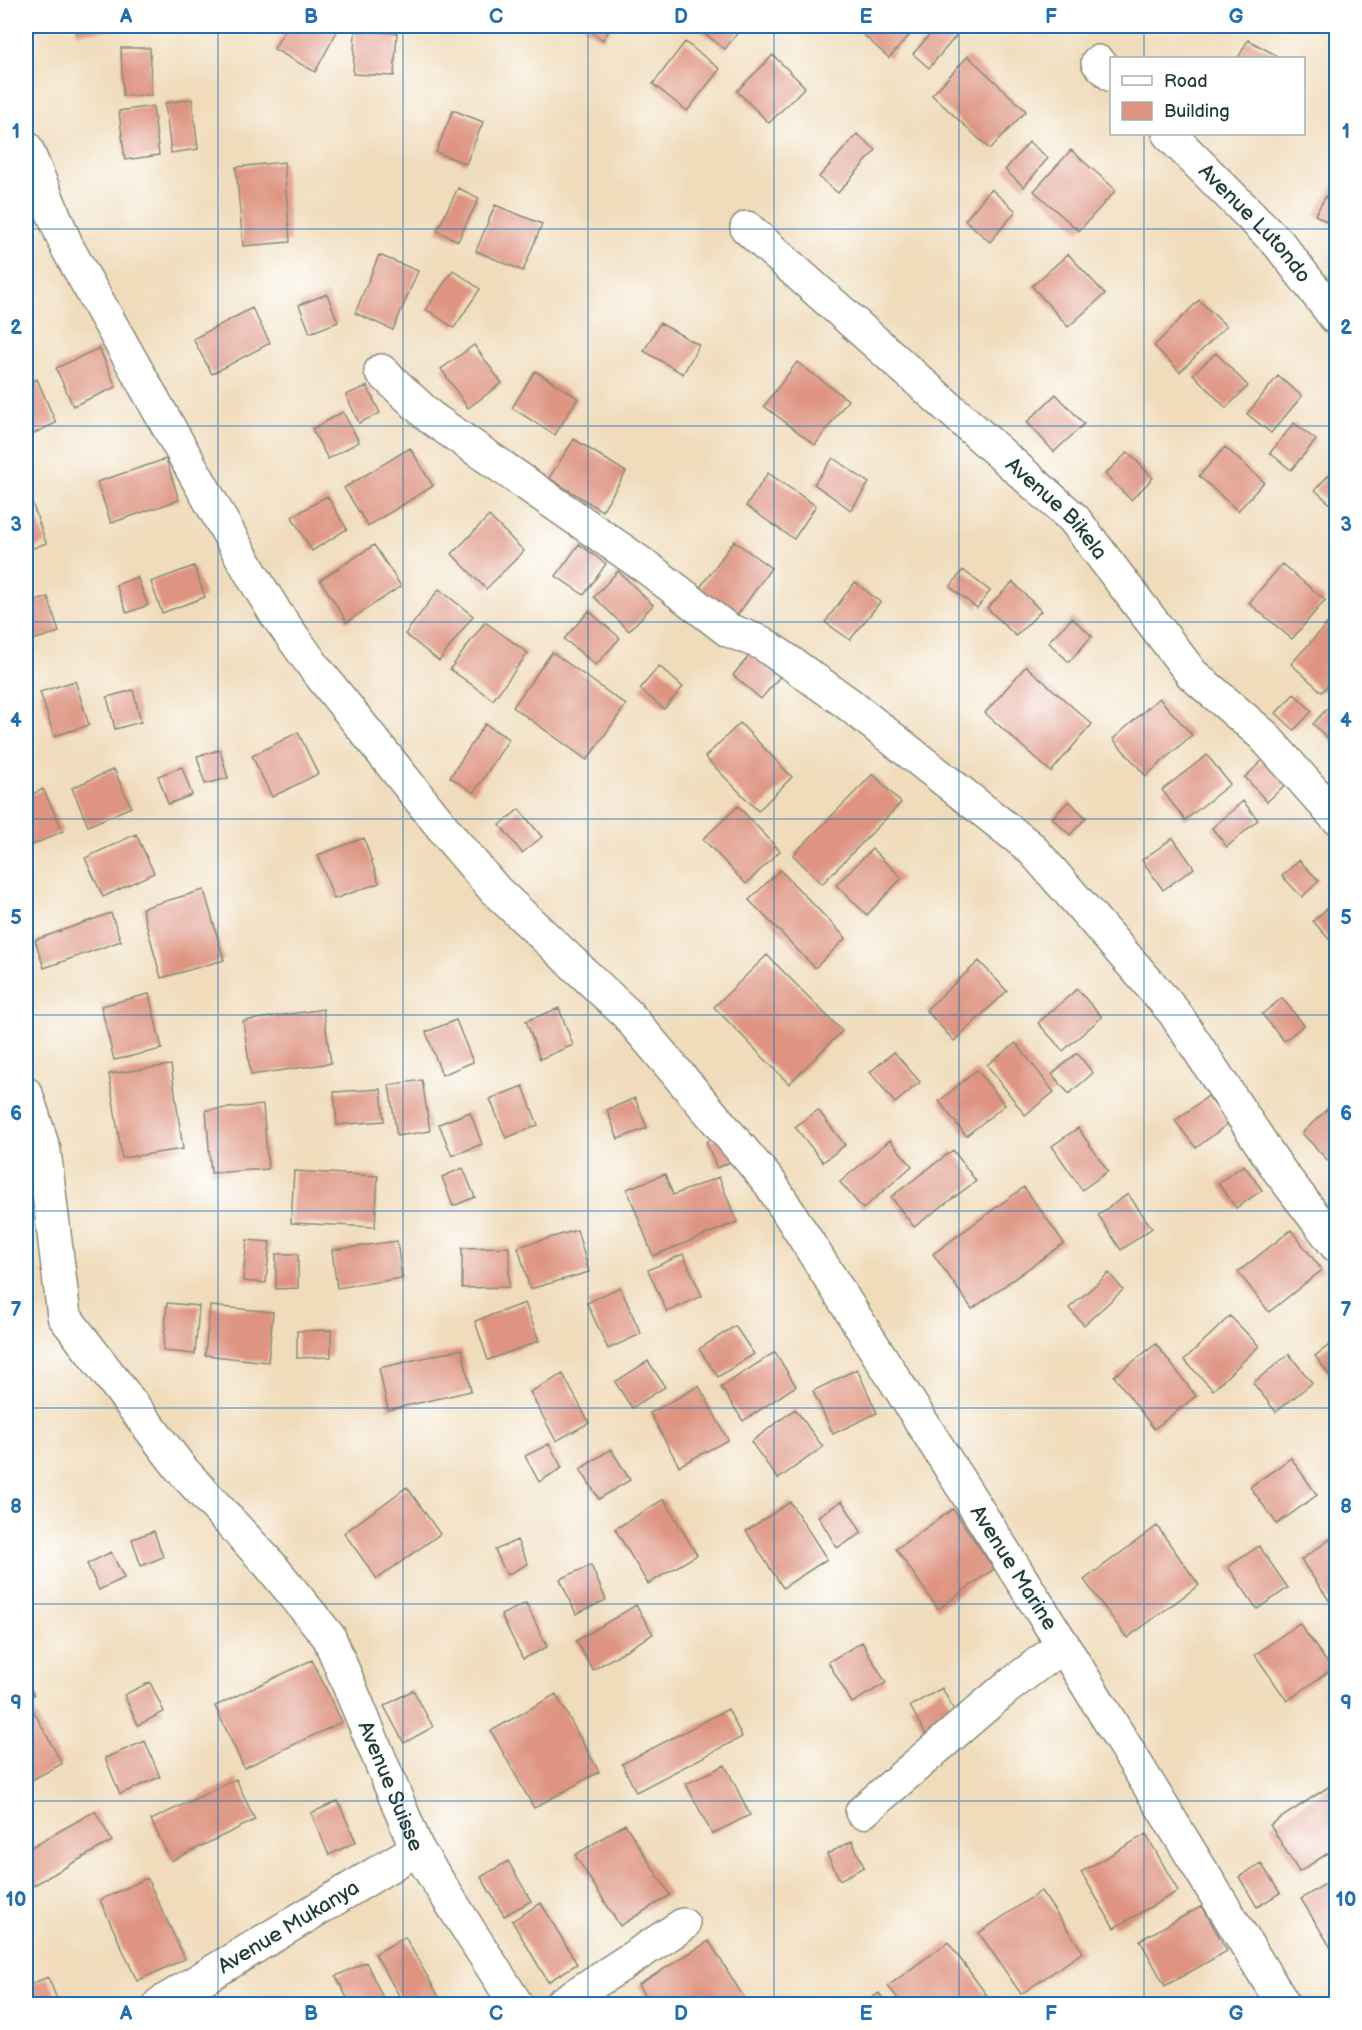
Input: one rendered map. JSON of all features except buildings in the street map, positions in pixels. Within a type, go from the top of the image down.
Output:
[{"type":"street","name":"Avenue Lutondo","points":[[1170,135],[1279,244],[1336,318]]},
{"type":"street","name":"Avenue Marine","points":[[26,148],[68,249],[276,614],[315,668],[495,890],[627,1014],[770,1183],[1063,1645],[1283,2004]]},
{"type":"street","name":"Avenue Bikela","points":[[747,228],[1074,519],[1192,674],[1263,735],[1336,816]]},
{"type":"street","points":[[381,371],[430,417],[649,569],[728,630],[762,643],[846,702],[1031,848],[1174,1012],[1278,1169],[1336,1245]]},
{"type":"street","name":"Avenue Suisse","points":[[26,1094],[44,1151],[64,1316],[182,1470],[270,1565],[329,1637],[417,1849],[516,2004]]},
{"type":"street","points":[[862,1812],[1005,1689],[1063,1645]]},
{"type":"street","name":"Avenue Mukanya","points":[[160,2004],[417,1849]]},
{"type":"street","points":[[561,2004],[683,1925]]}]
